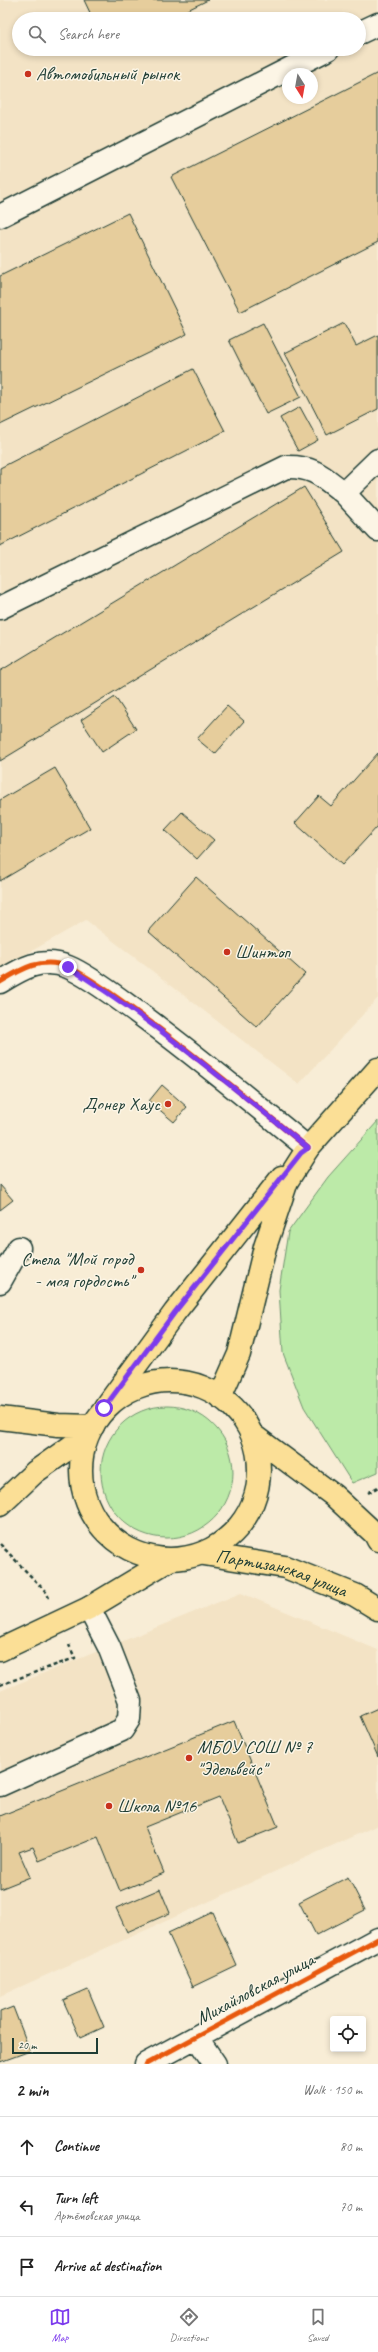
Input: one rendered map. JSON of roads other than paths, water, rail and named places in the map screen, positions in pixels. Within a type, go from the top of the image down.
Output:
[{"type":"main road","points":[[220,1397],[239,1354],[274,1216],[287,1181],[308,1148],[378,1069]]},
{"type":"main road","points":[[254,1436],[261,1470],[254,1505],[234,1534],[204,1554],[169,1560],[135,1554],[108,1536],[86,1505],[79,1470],[89,1431],[104,1408],[175,1312],[301,1153],[308,1148]]},
{"type":"main road","points":[[104,1408],[135,1387],[172,1380],[205,1387],[235,1407],[254,1436],[332,1495],[377,1535]]},
{"type":"main road","points":[[0,1418],[51,1424],[89,1431]]},
{"type":"main road","points":[[0,1505],[35,1472],[89,1431]]},
{"type":"main road","name":"Партизанская улица","points":[[204,1554],[285,1567],[355,1594],[378,1609]]},
{"type":"main road","points":[[0,1650],[89,1608],[169,1560]]},
{"type":"street","points":[[366,30],[378,24]]},
{"type":"street","points":[[0,216],[314,56]]},
{"type":"street","points":[[344,493],[378,460]]},
{"type":"street","points":[[0,608],[286,467],[300,466],[314,470],[344,493],[378,530]]},
{"type":"street","points":[[0,982],[26,966],[48,964],[68,967],[117,998],[166,1034],[308,1148]]},
{"type":"street","points":[[0,1282],[19,1248]]},
{"type":"street","points":[[0,1785],[122,1730],[129,1719],[130,1701],[109,1647],[89,1608]]},
{"type":"street","name":"Михайловская улица","points":[[146,2064],[197,2038],[378,1939]]},
{"type":"street","points":[[197,2038],[215,2064]]},
{"type":"place","name":"Автомобильный рынок","points":[[28,74]]},
{"type":"place","name":"Шинтоп","points":[[227,952]]},
{"type":"place","name":"Донер Хаус","points":[[168,1104]]},
{"type":"place","name":"Стела \"Мой город - моя гордость\"","points":[[141,1270]]},
{"type":"place","name":"МБОУ СОШ № 7 \"Эдельвейс\"","points":[[189,1758]]},
{"type":"place","name":"Школа №16","points":[[109,1806]]}]
